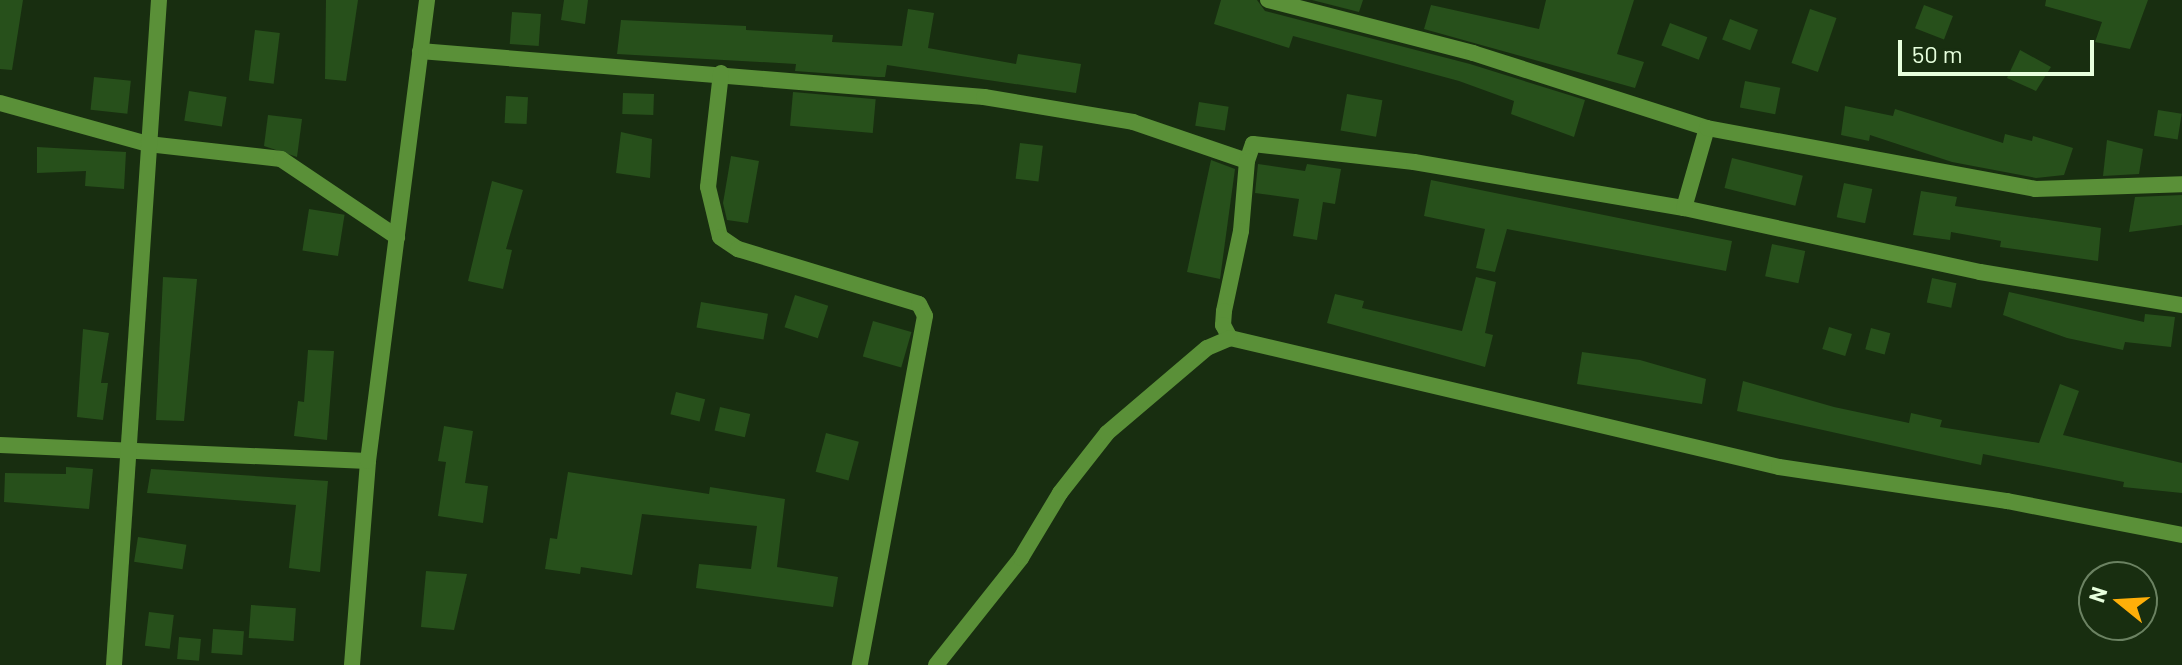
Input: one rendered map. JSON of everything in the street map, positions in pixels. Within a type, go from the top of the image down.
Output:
[{"type":"street","points":[[114,665],[131,451],[159,0]]},
{"type":"street","points":[[352,665],[368,461],[427,0]]},
{"type":"street","points":[[1268,0],[1473,53],[1707,128],[2035,189],[2182,184]]},
{"type":"street","points":[[420,51],[721,73],[984,97],[1118,119],[1247,161]]},
{"type":"street","points":[[721,73],[708,187],[720,237],[738,249],[919,304],[925,316],[860,665]]},
{"type":"street","points":[[0,103],[148,144],[281,159],[397,237]]},
{"type":"street","points":[[1684,208],[1707,128]]},
{"type":"street","points":[[1230,338],[1223,325],[1224,311],[1241,231],[1247,161],[1253,144],[1414,162],[1684,208],[1980,272],[2182,305]]},
{"type":"street","points":[[936,665],[1021,558],[1060,493],[1107,433],[1207,348],[1230,338],[1779,467],[2007,501],[2182,535]]},
{"type":"street","points":[[0,445],[368,461]]},
{"type":"building","points":[[0,0],[23,0],[12,70],[0,69]]},
{"type":"building","points":[[326,0],[358,0],[346,81],[325,79]]},
{"type":"building","points":[[564,0],[588,0],[585,24],[561,20]]},
{"type":"building","points":[[1221,0],[1257,0],[1265,11],[1470,64],[1585,100],[1574,137],[1511,114],[1514,101],[1459,81],[1293,36],[1289,48],[1214,24]]},
{"type":"building","points":[[1312,0],[1363,0],[1359,12]]},
{"type":"building","points":[[1546,0],[1634,0],[1617,54],[1644,62],[1635,88],[1424,29],[1431,5],[1539,29]]},
{"type":"building","points":[[2046,0],[2148,0],[2130,49],[2095,42],[2102,22],[2045,6]]},
{"type":"building","points":[[1924,5],[1953,16],[1944,39],[1915,28]]},
{"type":"building","points":[[908,9],[934,13],[928,48],[1016,64],[1018,54],[1081,64],[1076,93],[887,65],[885,77],[878,77],[795,71],[796,64],[617,54],[621,20],[746,26],[746,30],[833,35],[832,42],[902,46]]},
{"type":"building","points":[[1810,9],[1836,18],[1818,72],[1791,63]]},
{"type":"building","points":[[512,12],[541,14],[539,46],[510,44]]},
{"type":"building","points":[[1730,19],[1758,30],[1750,50],[1722,40]]},
{"type":"building","points":[[1670,23],[1707,37],[1699,60],[1661,45]]},
{"type":"building","points":[[255,30],[280,33],[274,84],[249,81]]},
{"type":"building","points":[[2020,50],[2051,67],[2036,91],[2007,78]]},
{"type":"building","points":[[94,77],[131,81],[127,114],[91,110]]},
{"type":"building","points":[[1745,81],[1780,88],[1775,114],[1740,108]]},
{"type":"building","points":[[189,91],[227,97],[222,127],[184,121]]},
{"type":"building","points":[[793,92],[876,99],[873,133],[790,126]]},
{"type":"building","points":[[623,93],[654,94],[653,115],[622,114]]},
{"type":"building","points":[[1347,94],[1382,100],[1376,137],[1341,130]]},
{"type":"building","points":[[506,96],[528,97],[527,124],[505,123]]},
{"type":"building","points":[[1199,102],[1229,107],[1225,130],[1195,126]]},
{"type":"building","points":[[1845,106],[1893,116],[1895,109],[2003,143],[2005,134],[2032,141],[2033,136],[2073,148],[2064,175],[2036,178],[1952,162],[1870,135],[1869,141],[1841,135]]},
{"type":"building","points":[[2158,110],[2182,114],[2178,139],[2154,136]]},
{"type":"building","points":[[268,115],[302,119],[297,157],[264,146]]},
{"type":"building","points":[[621,132],[652,139],[650,178],[616,173]]},
{"type":"building","points":[[2107,140],[2143,149],[2139,174],[2103,176]]},
{"type":"building","points":[[1020,143],[1043,146],[1038,182],[1016,179]]},
{"type":"building","points":[[37,147],[126,152],[124,189],[85,186],[86,171],[37,173]]},
{"type":"building","points":[[731,156],[759,161],[748,223],[727,220],[723,203]]},
{"type":"building","points":[[1732,158],[1803,176],[1795,206],[1725,188]]},
{"type":"building","points":[[1211,160],[1235,169],[1220,279],[1187,272]]},
{"type":"building","points":[[1258,164],[1305,171],[1307,164],[1341,169],[1335,204],[1323,202],[1317,240],[1293,236],[1299,199],[1255,193]]},
{"type":"building","points":[[1431,180],[1732,241],[1726,271],[1507,229],[1495,272],[1476,268],[1485,229],[1424,216]]},
{"type":"building","points":[[492,181],[523,190],[506,249],[512,250],[503,289],[468,281]]},
{"type":"building","points":[[1844,183],[1872,189],[1865,223],[1837,217]]},
{"type":"building","points":[[1921,191],[1957,197],[1955,206],[2101,228],[2098,261],[2000,247],[2001,241],[1951,232],[1950,240],[1913,235]]},
{"type":"building","points":[[2182,195],[2182,225],[2129,232],[2135,197]]},
{"type":"building","points":[[309,209],[345,215],[338,256],[302,250]]},
{"type":"building","points":[[1772,244],[1805,251],[1798,283],[1765,276]]},
{"type":"building","points":[[163,277],[197,279],[184,421],[156,420]]},
{"type":"building","points":[[1476,277],[1496,282],[1485,333],[1493,335],[1485,367],[1327,323],[1335,294],[1364,301],[1362,308],[1462,331]]},
{"type":"building","points":[[1932,278],[1956,283],[1951,308],[1927,302]]},
{"type":"building","points":[[2009,292],[2144,322],[2145,314],[2175,317],[2171,347],[2125,342],[2123,350],[2067,338],[2003,315]]},
{"type":"building","points":[[795,295],[828,306],[818,338],[784,327]]},
{"type":"building","points":[[701,302],[768,314],[763,339],[696,328]]},
{"type":"building","points":[[873,321],[911,332],[901,368],[863,357]]},
{"type":"building","points":[[1829,327],[1852,334],[1845,356],[1822,349]]},
{"type":"building","points":[[1871,328],[1890,333],[1885,354],[1865,349]]},
{"type":"building","points":[[83,329],[109,333],[101,383],[108,383],[103,420],[77,417]]},
{"type":"building","points":[[308,350],[334,351],[327,440],[294,436],[298,401],[304,402]]},
{"type":"building","points":[[1582,352],[1640,360],[1706,379],[1702,404],[1577,384]]},
{"type":"building","points":[[1743,381],[1834,407],[1909,423],[1911,413],[1942,420],[1940,427],[2039,443],[2060,384],[2079,391],[2063,435],[2182,463],[2182,493],[2123,487],[2124,482],[1983,454],[1981,465],[1737,411]]},
{"type":"building","points":[[676,392],[705,399],[700,422],[670,414]]},
{"type":"building","points":[[720,407],[750,414],[745,437],[715,430]]},
{"type":"building","points":[[444,426],[473,431],[465,483],[488,486],[483,523],[438,516],[446,462],[438,461]]},
{"type":"building","points":[[826,433],[859,442],[848,480],[816,472]]},
{"type":"building","points":[[66,467],[93,469],[89,509],[4,502],[5,473],[66,474]]},
{"type":"building","points":[[151,469],[328,481],[320,572],[289,568],[296,505],[147,493]]},
{"type":"building","points":[[568,472],[709,494],[710,487],[785,499],[777,567],[838,577],[833,607],[696,588],[699,564],[751,569],[757,526],[642,514],[632,575],[581,567],[580,574],[545,569],[550,538],[557,539]]},
{"type":"building","points":[[138,537],[186,545],[182,569],[134,562]]},
{"type":"building","points":[[426,571],[467,574],[454,630],[421,627]]},
{"type":"building","points":[[251,605],[296,608],[294,641],[249,638]]},
{"type":"building","points":[[149,612],[174,615],[170,649],[145,646]]},
{"type":"building","points":[[213,629],[244,631],[242,655],[211,653]]},
{"type":"building","points":[[179,637],[201,639],[199,661],[177,659]]}]
